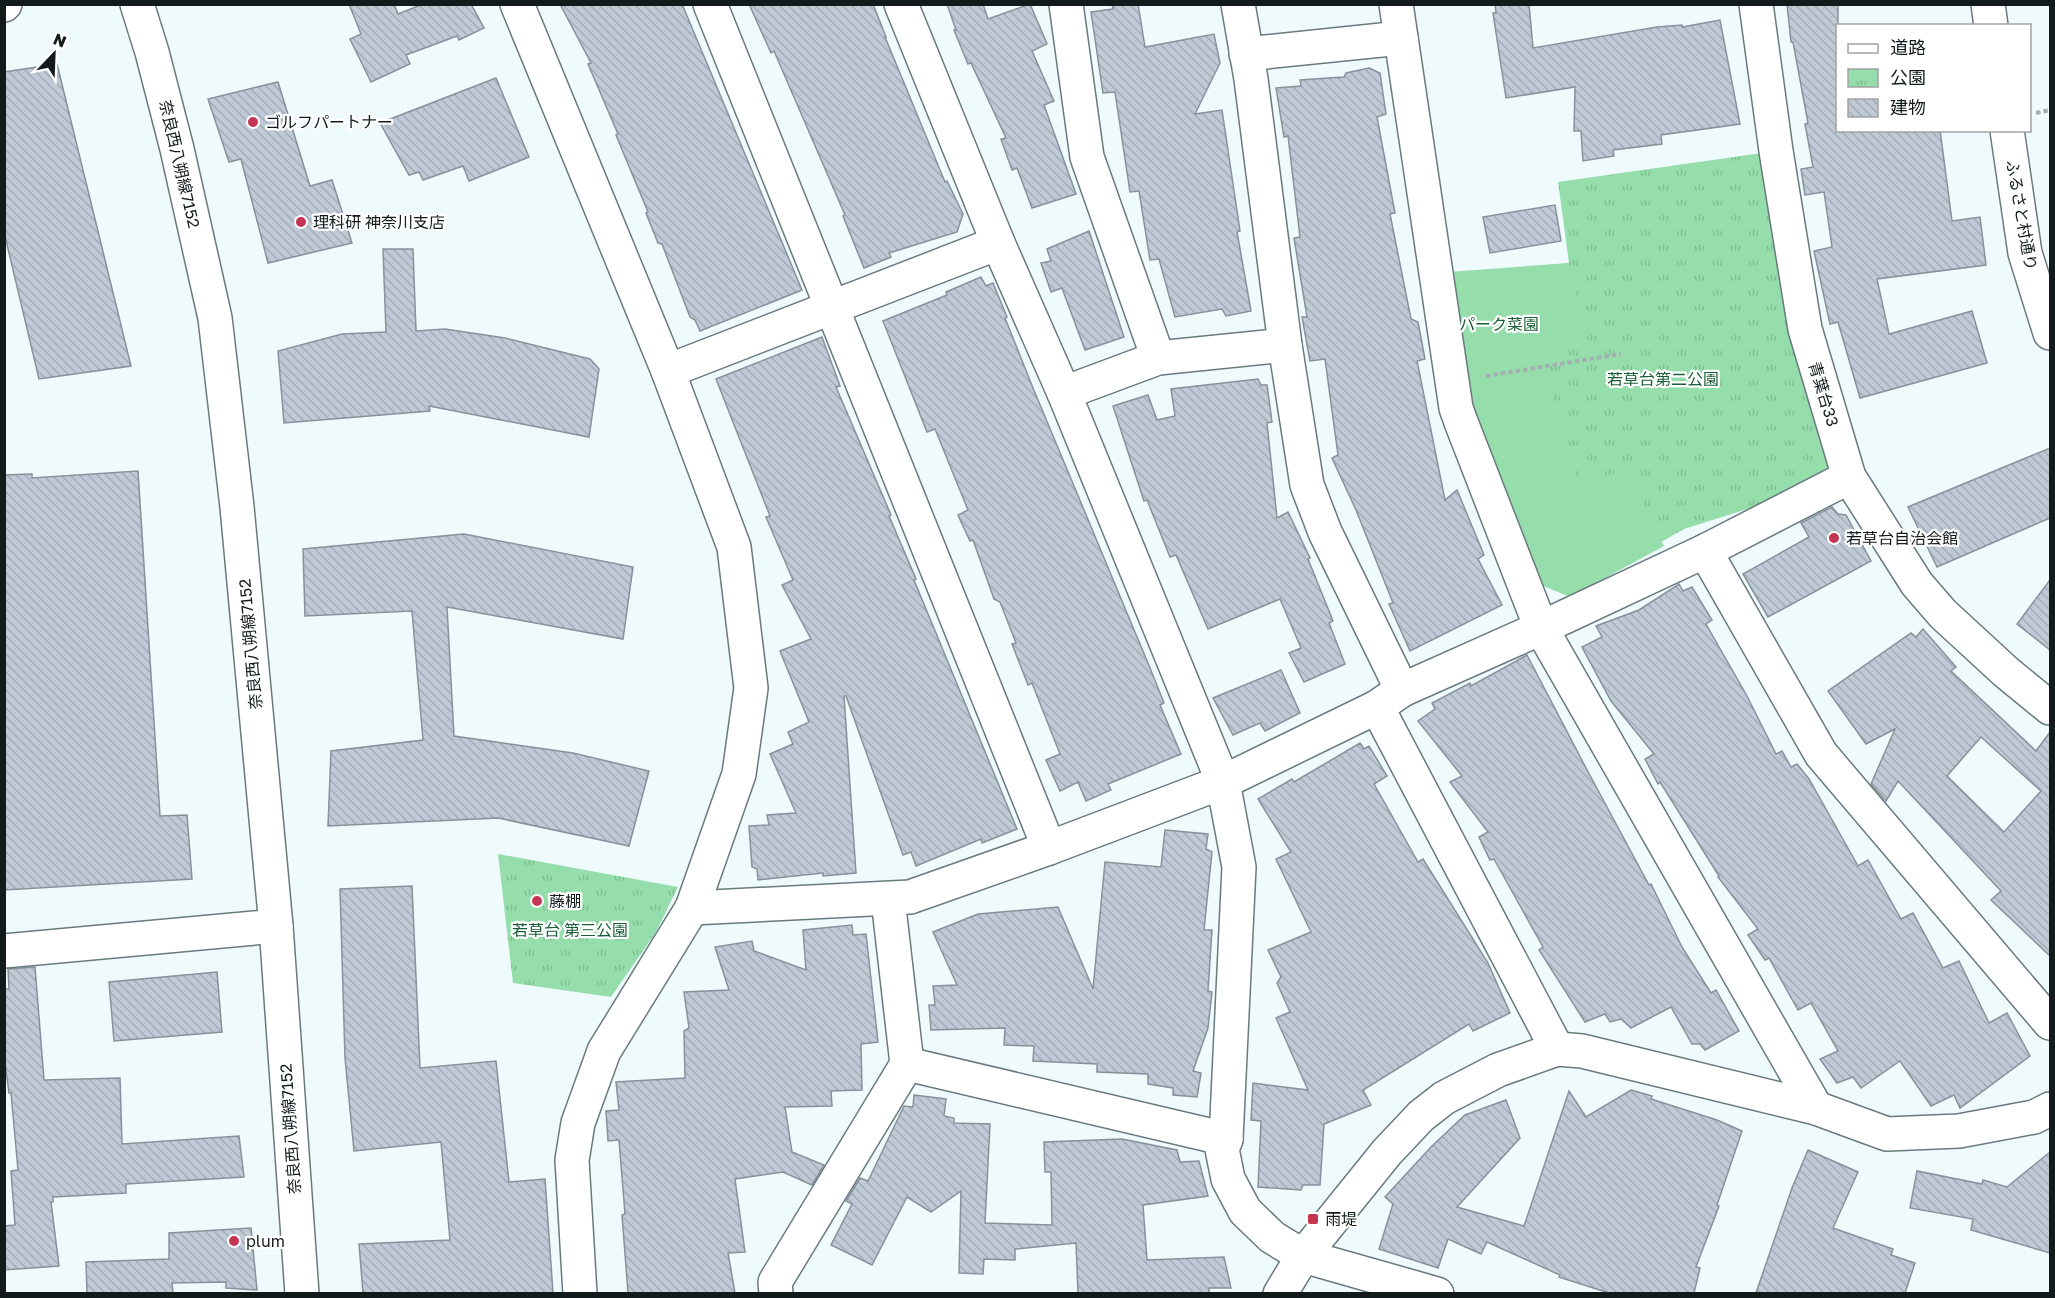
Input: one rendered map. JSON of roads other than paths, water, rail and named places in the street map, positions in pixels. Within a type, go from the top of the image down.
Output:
[{"type":"street","name":"奈良西八朔線7152","points":[[137,4],[152,51],[177,149],[215,318],[238,519],[276,926],[302,1293]]},
{"type":"street","points":[[517,4],[668,371],[734,547],[751,688],[739,774],[692,908],[604,1051],[578,1123],[572,1161],[580,1293]]},
{"type":"street","points":[[710,4],[1049,848]]},
{"type":"street","points":[[901,4],[998,243],[1064,393],[1223,782],[1239,867],[1226,1139],[1222,1149],[1228,1179],[1245,1210],[1272,1238],[1303,1256],[1437,1293]]},
{"type":"street","points":[[1066,4],[1088,157],[1158,358]]},
{"type":"street","points":[[1238,4],[1285,345],[1307,485],[1389,698],[1557,1049]]},
{"type":"street","name":"青葉台33","points":[[1756,4],[1776,151],[1805,329],[1850,477],[1917,584],[1937,607],[2006,672],[2050,708]]},
{"type":"street","points":[[1988,4],[1991,24]]},
{"type":"street","points":[[1402,5],[1401,38],[1452,381],[1461,423],[1541,628],[1816,1108]]},
{"type":"street","points":[[1246,54],[1401,38]]},
{"type":"street","name":"ふるさと村通り","points":[[2007,132],[2025,253],[2050,333]]},
{"type":"street","points":[[668,371],[998,243]]},
{"type":"street","points":[[1064,393],[1158,358],[1285,345]]},
{"type":"street","points":[[692,908],[910,897],[1049,848],[1223,782],[1389,698],[1705,551],[1850,477]]},
{"type":"street","points":[[1705,551],[1821,754],[2050,1023]]},
{"type":"street","points":[[776,1293],[775,1282],[907,1064],[888,899]]},
{"type":"street","points":[[4,951],[276,926]]},
{"type":"street","points":[[1280,1293],[1303,1256],[1387,1152],[1421,1116],[1444,1098],[1498,1070],[1557,1049],[1582,1051],[1816,1108],[1887,1134],[1959,1131],[2034,1117],[2050,1109]]},
{"type":"street","points":[[907,1064],[1226,1139]]},
{"type":"place","name":"ゴルフパートナー","points":[[253,122]]},
{"type":"place","name":"理科研 神奈川支店","points":[[301,222]]},
{"type":"place","name":"若草台自治会館","points":[[1834,538]]},
{"type":"place","name":"藤棚","points":[[537,901]]},
{"type":"place","name":"雨堤","points":[[1313,1219]]},
{"type":"place","name":"plum","points":[[234,1241]]},
{"type":"park label","name":"パーク菜園","points":[[1499,324]]},
{"type":"park label","name":"若草台第二公園","points":[[1663,379]]},
{"type":"park label","name":"若草台 第三公園","points":[[570,930]]}]
